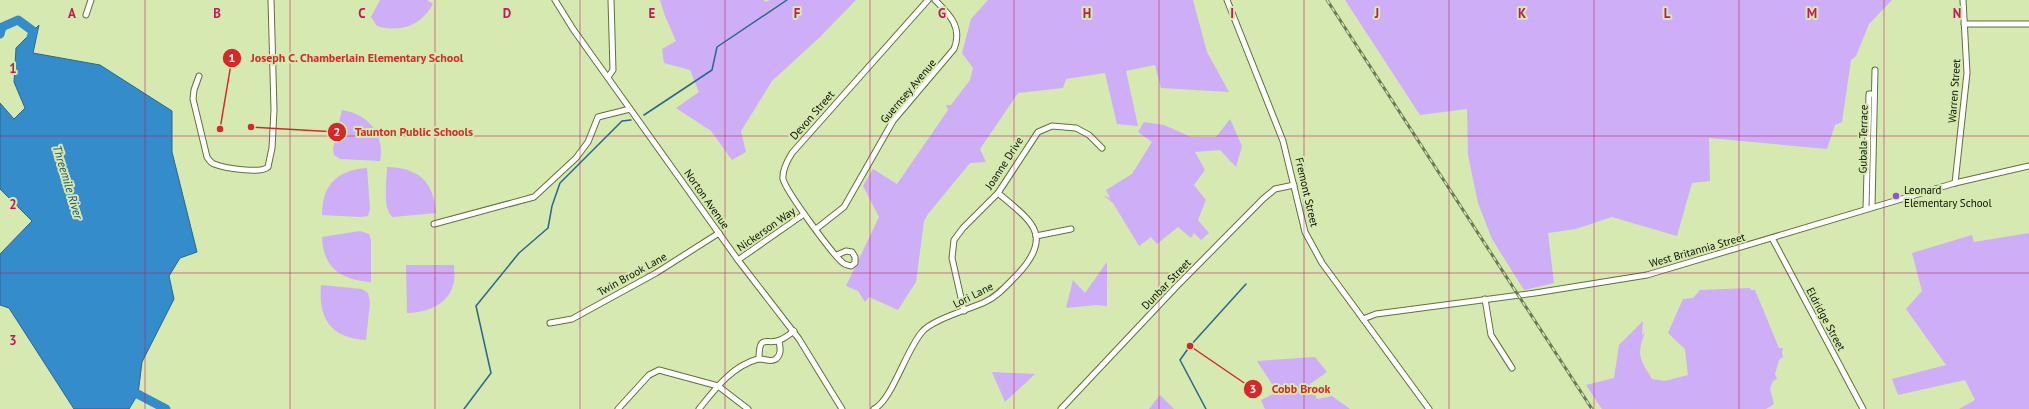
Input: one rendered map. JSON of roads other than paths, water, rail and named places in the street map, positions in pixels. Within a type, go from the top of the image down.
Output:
[{"type":"street","points":[[86,15],[90,0]]},
{"type":"street","points":[[199,76],[194,90],[193,99],[207,157],[214,164],[232,167],[257,171],[268,167],[274,127],[272,0]]},
{"type":"street","name":"Norton Avenue","points":[[555,0],[573,29],[738,260],[794,331],[825,378],[842,409]]},
{"type":"street","points":[[608,77],[613,70],[611,0]]},
{"type":"street","name":"Devon Street","points":[[837,256],[804,214],[788,190],[784,180],[784,168],[790,157],[928,0]]},
{"type":"street","name":"Guernsey Avenue","points":[[816,230],[844,207],[893,121],[954,49],[957,37],[955,23],[935,0]]},
{"type":"street","name":"Fremont Street","points":[[1227,0],[1283,141],[1302,221],[1311,245],[1429,409]]},
{"type":"street","name":"Warren Street","points":[[1955,182],[1967,79],[1963,0]]},
{"type":"street","points":[[1964,24],[2029,24]]},
{"type":"street","name":"Gubala Terrace","points":[[1869,208],[1875,70]]},
{"type":"street","name":"Gubala Terrace","points":[[1869,208],[1869,94],[1874,94]]},
{"type":"street","points":[[434,224],[534,197],[576,158],[588,142],[598,117],[630,109]]},
{"type":"street","name":"Joanne Drive","points":[[964,311],[952,258],[952,244],[958,234],[998,193],[1032,138],[1041,129],[1056,126],[1076,128],[1089,135],[1102,148]]},
{"type":"street","name":"West Britannia Street","points":[[1363,319],[1376,314],[1535,293],[1643,276],[1955,182],[2029,166]]},
{"type":"street","name":"Dunbar Street","points":[[1061,409],[1175,288],[1267,196],[1278,188],[1294,185]]},
{"type":"street","points":[[998,193],[1026,217],[1034,227],[1036,236],[1071,229]]},
{"type":"street","name":"Nickerson Way","points":[[738,260],[804,214]]},
{"type":"street","name":"Twin Brook Lane","points":[[550,323],[572,319],[656,273],[719,233]]},
{"type":"street","name":"Lori Lane","points":[[874,409],[883,402],[922,332],[934,324],[993,298],[1004,289],[1031,259],[1036,236]]},
{"type":"street","name":"Eldridge Street","points":[[1772,238],[1863,409]]},
{"type":"street","points":[[1485,299],[1491,335],[1512,368]]},
{"type":"street","points":[[759,359],[759,350],[763,343],[767,340],[779,341],[794,331]]},
{"type":"street","points":[[699,409],[731,373],[759,359],[771,361],[778,357],[780,353],[779,341]]},
{"type":"street","points":[[618,409],[651,374],[660,370],[718,386],[748,409]]},
{"type":"water","points":[[39,25],[33,53],[100,65],[172,111],[172,152],[197,252],[180,258],[169,276],[174,299],[142,362],[138,394],[129,409],[74,409],[9,308],[0,305],[0,254],[32,221],[0,189],[0,103],[14,119],[25,108],[14,82],[16,48]]},
{"type":"waterway","points":[[644,115],[712,70],[717,47],[787,0]]},
{"type":"waterway","name":"Threemile River","points":[[0,34],[2,27],[18,20],[33,31],[30,41]]},
{"type":"waterway","points":[[464,409],[491,373],[476,306],[519,253],[548,228],[552,206],[560,183],[622,121],[631,120]]},
{"type":"waterway","points":[[1206,409],[1180,360],[1190,346],[1246,284]]},
{"type":"waterway","name":"Threemile River","points":[[128,389],[166,409]]},
{"type":"railway","points":[[1327,0],[1592,409]]},
{"type":"place","name":"Taunton Public Schools","points":[[251,127]]},
{"type":"place","name":"Joseph C. Chamberlain Elementary School","points":[[220,129]]},
{"type":"place","name":"Leonard Elementary School","points":[[1896,196]]},
{"type":"place","name":"Cobb Brook","points":[[1190,346]]}]
